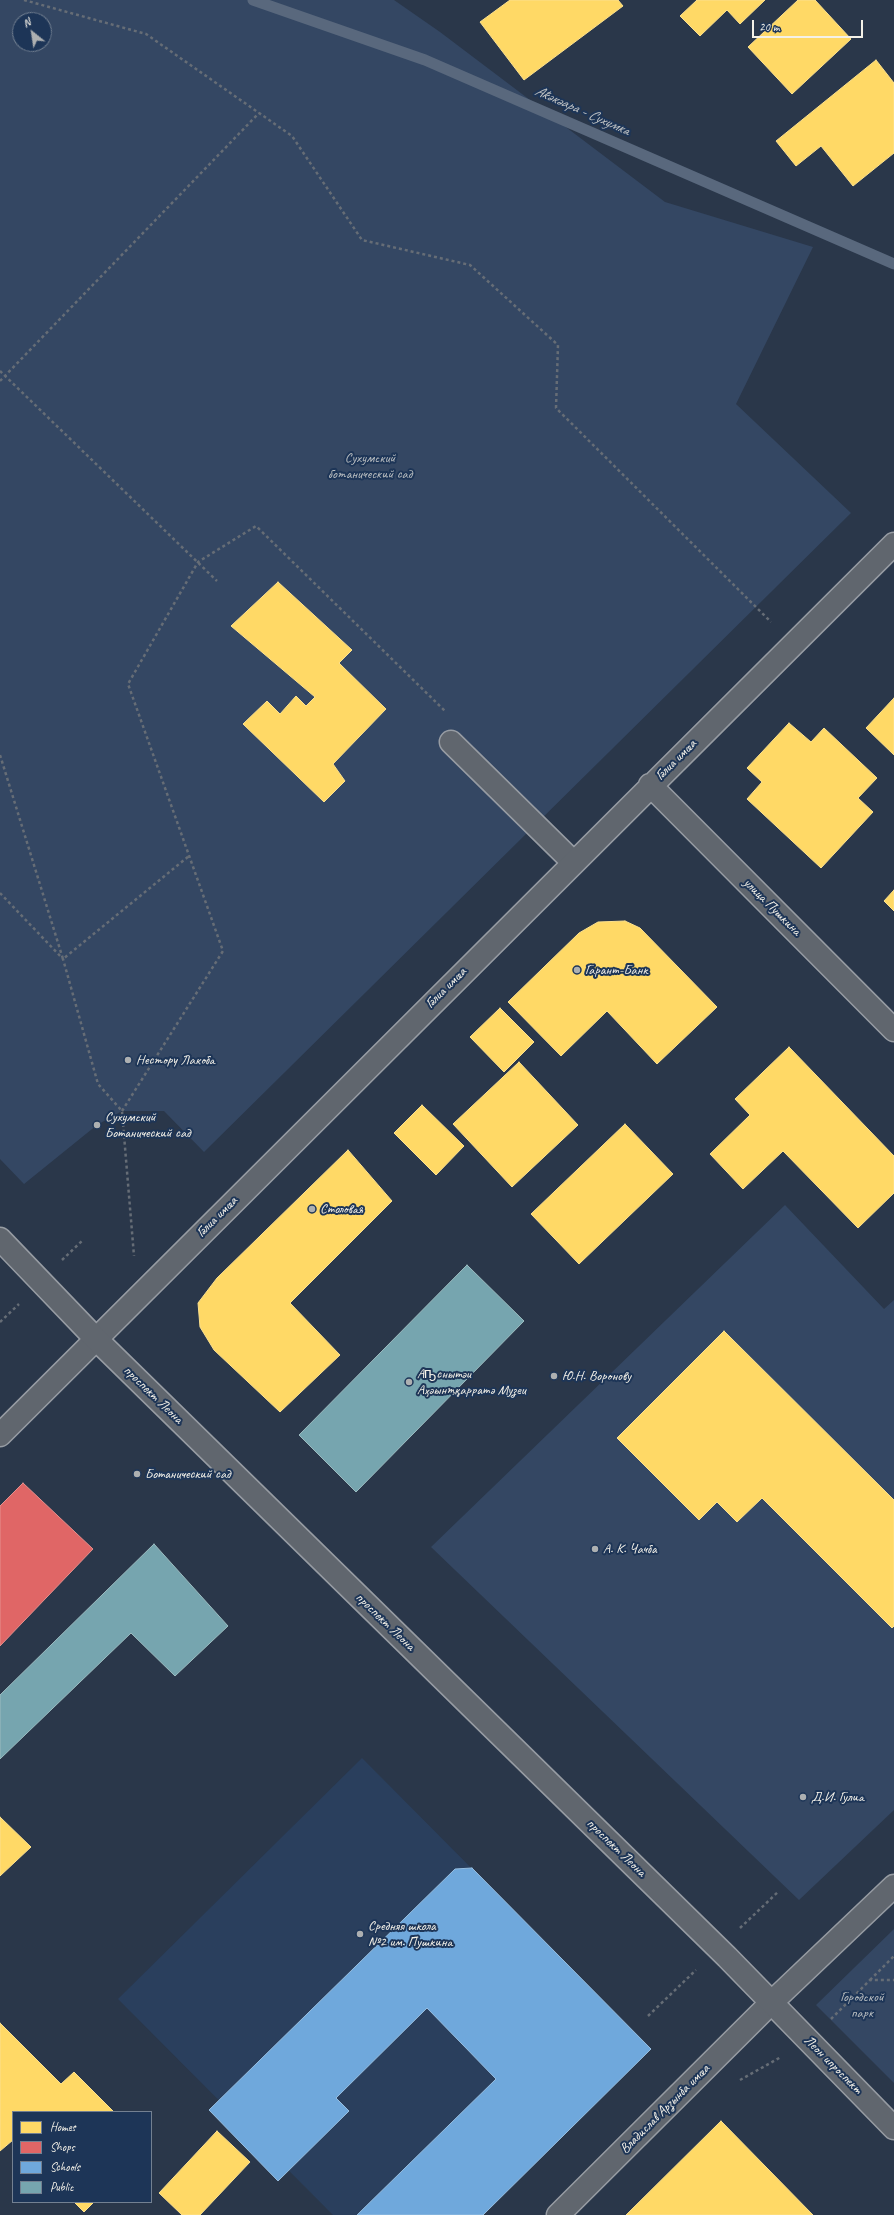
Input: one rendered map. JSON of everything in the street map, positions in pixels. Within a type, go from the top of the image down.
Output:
[{"type":"main road","name":"Гәлиа имҩа","points":[[0,1435],[650,785],[894,544]]},
{"type":"main road","points":[[451,742],[573,862]]},
{"type":"main road","name":"улица Пушкина","points":[[650,785],[894,1030]]},
{"type":"main road","name":"проспект Леона","points":[[0,1239],[96,1339],[772,2002]]},
{"type":"main road","name":"Владислав Арӡынба имҩа","points":[[558,2215],[772,2002],[894,1886]]},
{"type":"main road","name":"Леон ипроспект","points":[[772,2002],[808,2041],[894,2128]]},
{"type":"path","points":[[24,0],[146,34],[292,136],[362,240],[470,265],[558,345],[556,408],[793,643]]},
{"type":"path","points":[[0,381],[259,113]]},
{"type":"path","points":[[0,371],[217,581]]},
{"type":"path","points":[[122,1111],[223,951],[128,684],[198,562],[256,526],[449,716]]},
{"type":"path","points":[[0,755],[63,959],[98,1084],[122,1111],[138,1296]]},
{"type":"path","points":[[63,959],[190,856]]},
{"type":"path","points":[[0,893],[63,959]]},
{"type":"path","points":[[736,2082],[808,2041],[894,1956]]},
{"type":"path","points":[[870,1980],[894,1980]]},
{"type":"shaded area","name":"Средняя школа №2 им. Пушкина","points":[[362,1758],[651,2049],[483,2215],[333,2215],[118,1999]]},
{"type":"green space","name":"Сухумский ботанический сад","points":[[0,0],[394,0],[440,32],[665,202],[813,247],[736,404],[851,513],[204,1152],[164,1111],[122,1111],[97,1125],[24,1184],[0,1159]]},
{"type":"green space","points":[[785,1205],[884,1309],[894,1300],[894,1810],[799,1900],[431,1547]]},
{"type":"green space","name":"Городской парк","points":[[894,1929],[894,2083],[816,2005]]},
{"type":"building: Homes","points":[[510,0],[618,0],[623,6],[524,80],[480,22]]},
{"type":"building: Homes","points":[[697,0],[765,0],[740,24],[727,10],[700,36],[680,16]]},
{"type":"building: Homes","points":[[798,0],[815,0],[851,39],[792,94],[748,47]]},
{"type":"building: Homes","points":[[876,60],[894,83],[894,153],[853,186],[821,146],[796,166],[776,141]]},
{"type":"building: Homes","points":[[278,582],[352,650],[339,663],[386,709],[333,764],[345,781],[324,802],[243,724],[267,701],[280,714],[296,696],[306,706],[315,697],[231,626]]},
{"type":"building: Homes","points":[[894,698],[894,755],[866,728]]},
{"type":"building: Homes","points":[[789,723],[811,742],[824,728],[877,778],[858,798],[873,812],[821,868],[747,799],[762,782],[747,768]]},
{"type":"building: Homes","points":[[894,890],[894,911],[884,901]]},
{"type":"building: Homes","points":[[625,921],[640,928],[717,1007],[657,1064],[607,1011],[561,1056],[508,1002],[579,933],[598,922]]},
{"type":"building: Homes","points":[[500,1008],[534,1042],[504,1072],[470,1037]]},
{"type":"building: Homes","points":[[789,1047],[894,1156],[894,1193],[858,1228],[783,1151],[743,1189],[710,1154],[750,1115],[735,1099]]},
{"type":"building: Homes","points":[[519,1062],[578,1125],[512,1187],[453,1124]]},
{"type":"building: Homes","points":[[422,1105],[464,1146],[436,1175],[394,1133]]},
{"type":"building: Homes","points":[[625,1124],[673,1174],[579,1264],[531,1214]]},
{"type":"building: Homes","points":[[348,1150],[392,1201],[290,1303],[340,1355],[280,1412],[214,1350],[200,1327],[198,1303],[217,1278]]},
{"type":"building: Homes","points":[[724,1331],[894,1500],[894,1626],[892,1628],[762,1498],[737,1522],[717,1502],[699,1520],[617,1438]]},
{"type":"building: Homes","points":[[0,1817],[31,1847],[0,1876]]},
{"type":"building: Homes","points":[[0,2023],[61,2084],[74,2072],[113,2111],[12,2111],[12,2141],[0,2151]]},
{"type":"building: Homes","points":[[721,2121],[813,2215],[626,2215]]},
{"type":"building: Homes","points":[[217,2131],[250,2162],[200,2215],[182,2215],[159,2193]]},
{"type":"building: Homes","points":[[75,2203],[93,2203],[84,2212]]},
{"type":"building: Shops","points":[[23,1483],[93,1549],[0,1646],[0,1506]]},
{"type":"building: Schools","points":[[472,1868],[651,2049],[483,2215],[357,2215],[496,2079],[427,2008],[336,2098],[349,2111],[278,2181],[209,2110],[455,1869]]},
{"type":"building: Public","points":[[467,1265],[524,1321],[356,1492],[299,1435]]},
{"type":"building: Public","points":[[154,1544],[228,1626],[175,1676],[131,1633],[0,1759],[0,1695]]},
{"type":"waterway","name":"Аҟәкәара - Сухумка","points":[[253,0],[425,60],[894,264]]},
{"type":"place","name":"Гарант-Банк","points":[[577,970]]},
{"type":"place","name":"Нестору Лакоба","points":[[128,1060]]},
{"type":"place","name":"Сухумский Ботанический сад","points":[[97,1125]]},
{"type":"place","name":"Столовая","points":[[312,1209]]},
{"type":"place","name":"Ю.Н. Воронову","points":[[554,1376]]},
{"type":"place","name":"Аҧснытәи Аҳәынҭқарратә Музеи","points":[[409,1382]]},
{"type":"place","name":"Ботанический сад","points":[[137,1474]]},
{"type":"place","name":"А. К. Чачба","points":[[595,1549]]},
{"type":"place","name":"Д.И. Гулиа","points":[[803,1797]]},
{"type":"place","name":"Средняя школа №2 им. Пушкина","points":[[360,1934]]}]
